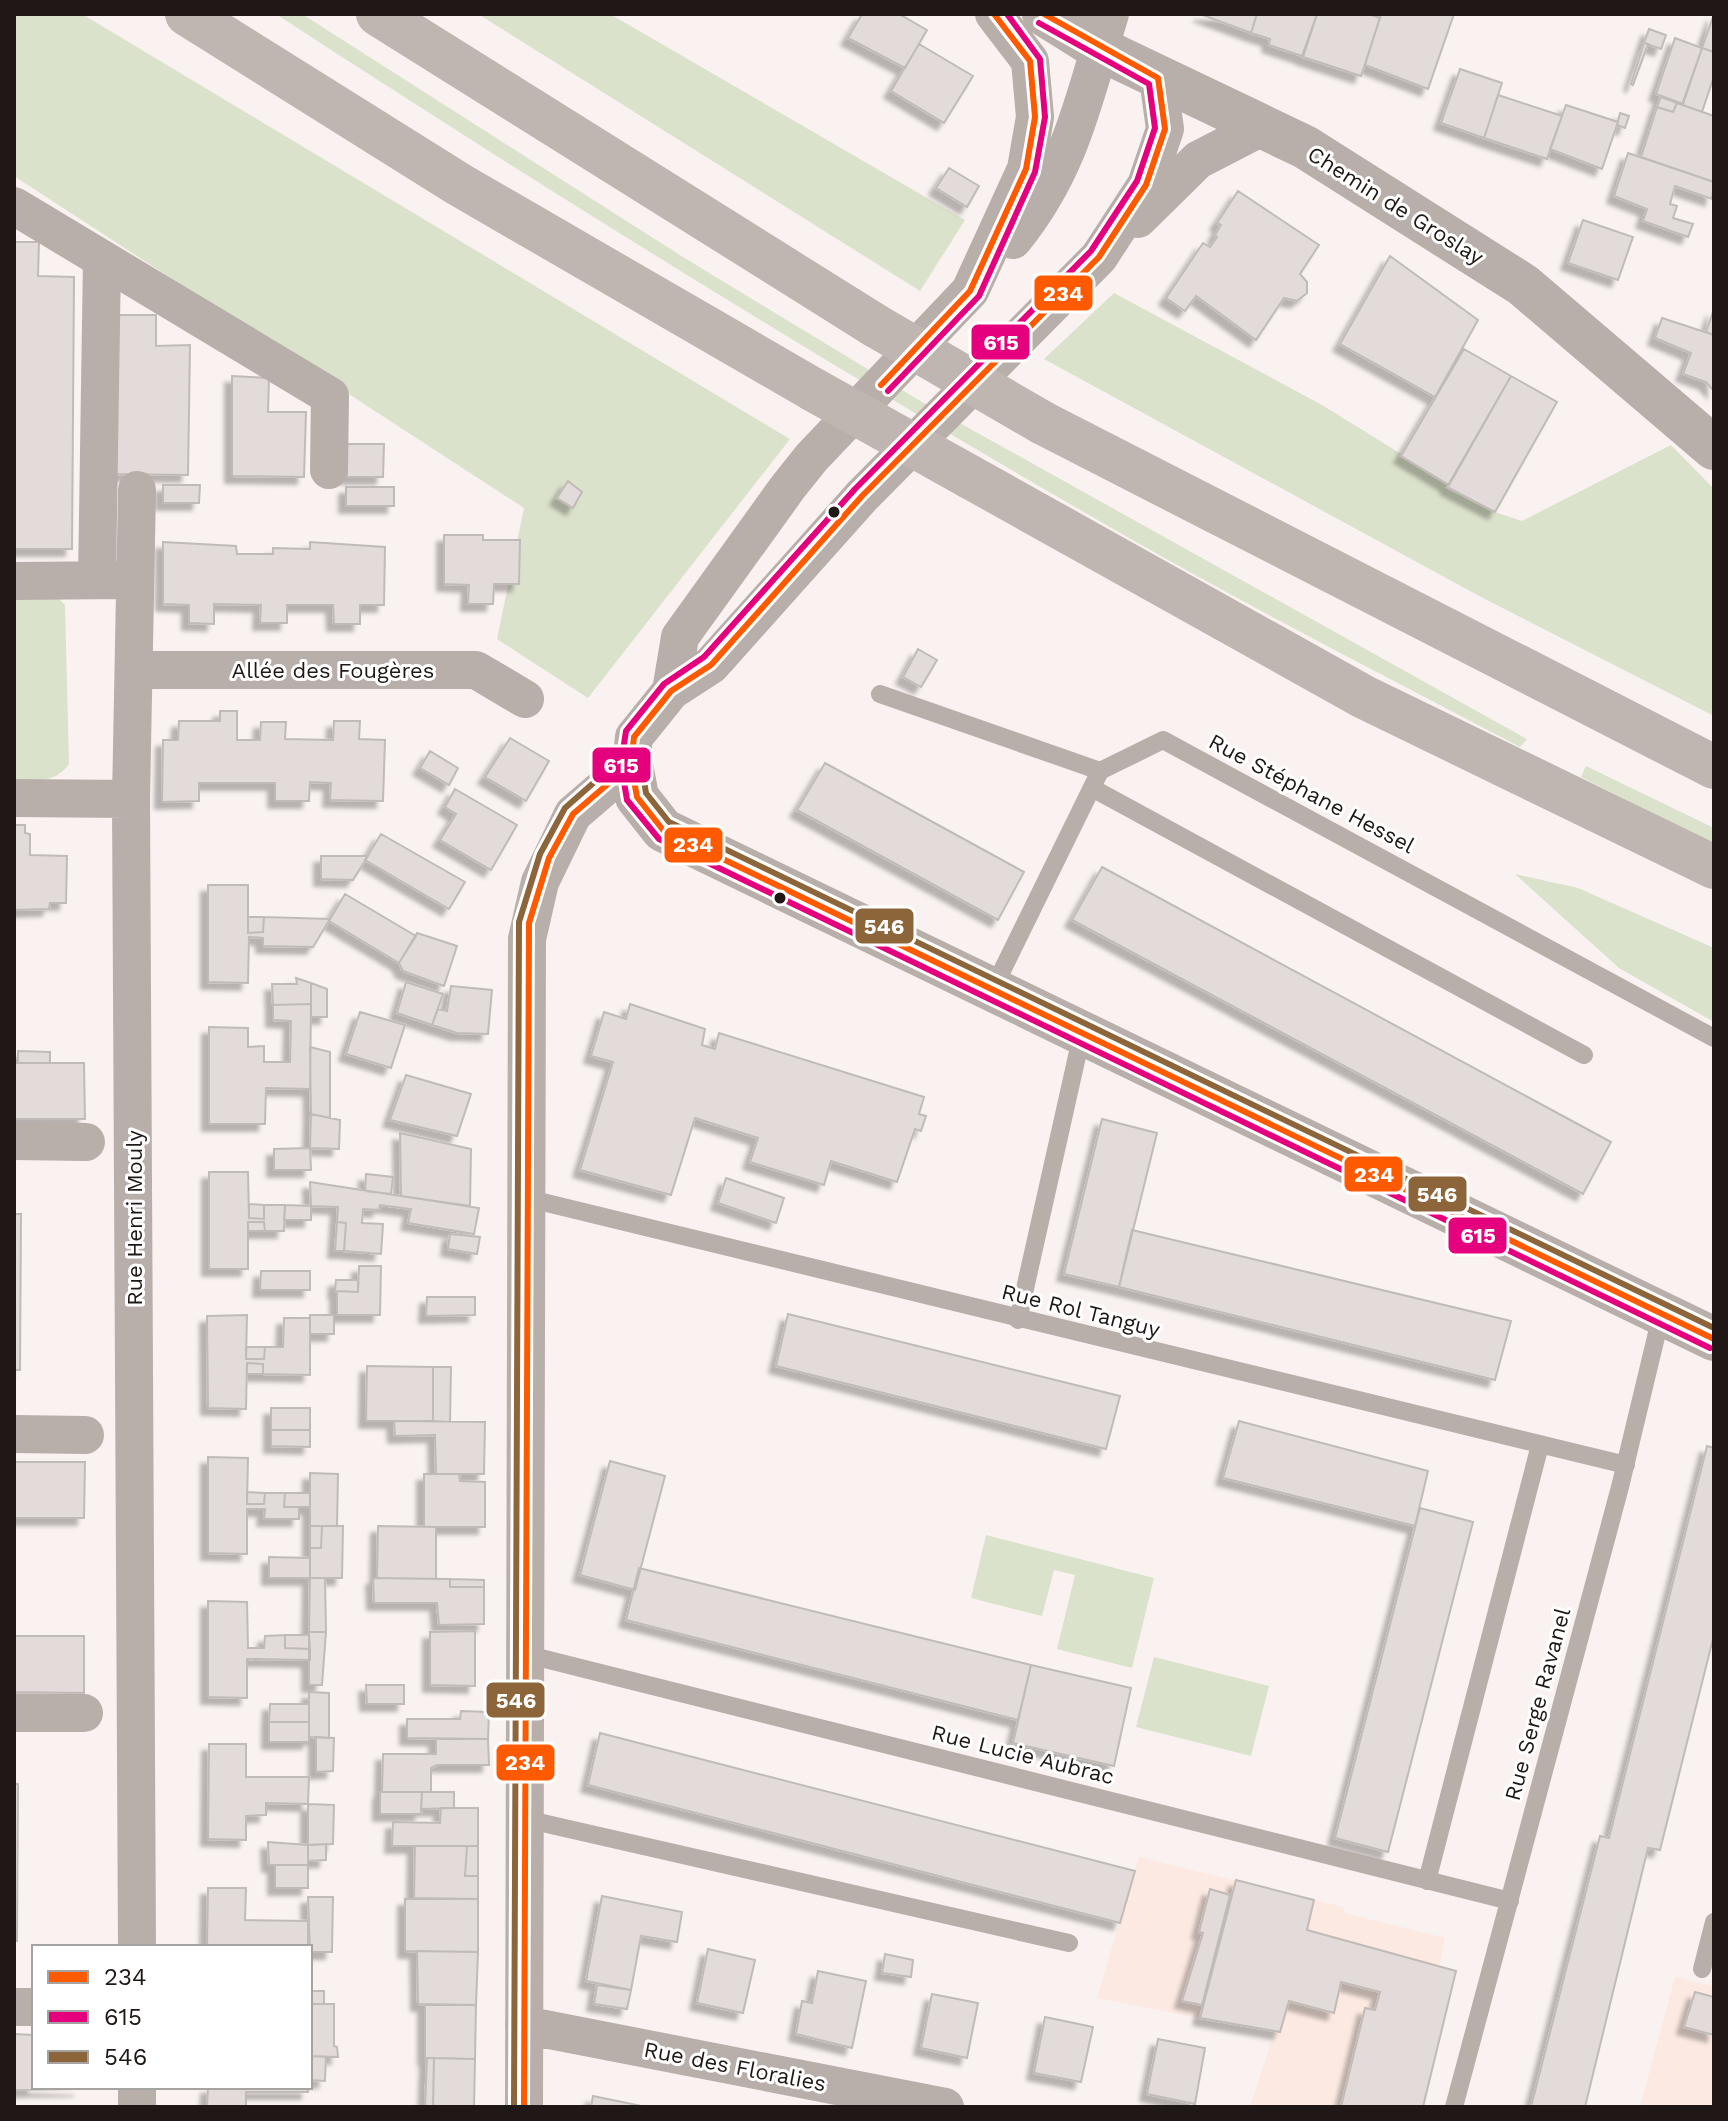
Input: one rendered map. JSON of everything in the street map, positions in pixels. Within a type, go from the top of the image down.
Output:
[{"type":"highway","points":[[187,14],[460,185],[814,390],[1364,697],[1714,867]]},
{"type":"highway","points":[[378,14],[876,326],[1043,423],[1714,767]]},
{"type":"street","points":[[970,291],[1026,169],[1035,117],[1030,61],[994,14]]},
{"type":"street","name":"Chemin de Groslay","points":[[1044,14],[1105,31],[1158,78],[1305,147],[1523,285],[1714,448]]},
{"type":"street","points":[[671,691],[680,637],[788,487],[812,457],[970,291],[1035,213],[1078,128],[1105,31]]},
{"type":"street","points":[[1099,257],[1146,185],[1165,129],[1158,78]]},
{"type":"street","points":[[1264,126],[1198,160],[862,496],[711,665],[671,691],[634,737],[631,764],[637,797],[663,830],[1714,1339]]},
{"type":"street","points":[[14,206],[330,396],[329,470]]},
{"type":"street","points":[[97,580],[102,259]]},
{"type":"street","name":"Rue Henri Mouly","points":[[137,490],[131,799],[137,1945]]},
{"type":"street","points":[[14,581],[136,580]]},
{"type":"street","name":"Allée des Fougères","points":[[134,670],[476,670],[525,699]]},
{"type":"street","points":[[524,2107],[526,1198],[530,915],[549,858],[573,814],[631,764]]},
{"type":"street","points":[[14,798],[131,799]]},
{"type":"street","points":[[14,1141],[86,1142]]},
{"type":"street","points":[[14,1434],[85,1435]]},
{"type":"street","points":[[14,1713],[84,1713]]},
{"type":"street","name":"Rue des Floralies","points":[[524,2025],[945,2107]]},
{"type":"lane","points":[[880,694],[1096,779],[1584,1055]]},
{"type":"lane","name":"Rue Stéphane Hessel","points":[[1096,779],[1163,740],[1714,1038]]},
{"type":"lane","points":[[993,989],[1096,779]]},
{"type":"lane","points":[[1018,1320],[1082,1032]]},
{"type":"lane","name":"Rue Rol Tanguy","points":[[526,1198],[1018,1320],[1626,1465]]},
{"type":"lane","name":"Rue Serge Ravanel","points":[[1454,2107],[1626,1465],[1662,1312]]},
{"type":"lane","points":[[1427,1881],[1540,1445]]},
{"type":"lane","name":"Rue Lucie Aubrac","points":[[525,1654],[1510,1901]]},
{"type":"lane","points":[[525,1819],[1069,1943]]},
{"type":"lane","points":[[1702,1969],[1714,1922]]},
{"type":"shaded area","points":[[1139,1857],[1344,1907],[1344,1913],[1445,1938],[1439,1966],[1456,1971],[1423,2107],[1250,2107],[1274,2033],[1097,1998]]},
{"type":"shaded area","points":[[1675,1977],[1714,1986],[1714,2107],[1640,2107]]},
{"type":"green space","points":[[14,14],[82,14],[790,439],[588,698],[497,639],[524,508],[14,176]]},
{"type":"green space","points":[[276,14],[302,14],[683,257],[922,402],[1527,739],[1520,747],[1129,538],[698,282]]},
{"type":"green space","points":[[478,14],[610,14],[965,220],[920,291]]},
{"type":"green space","points":[[1114,293],[1322,405],[1495,512],[1522,521],[1671,445],[1714,489],[1714,716],[1481,597],[1044,359]]},
{"type":"green space","points":[[14,597],[57,597],[65,605],[69,764],[51,778],[14,779]]},
{"type":"green space","points":[[1586,766],[1714,828],[1714,844],[1581,777]]},
{"type":"green space","points":[[1515,874],[1578,888],[1714,948],[1714,1022],[1619,968]]},
{"type":"green space","points":[[986,1535],[1154,1578],[1132,1668],[1057,1649],[1075,1575],[1054,1570],[1042,1616],[971,1598]]},
{"type":"green space","points":[[1154,1657],[1269,1686],[1251,1756],[1136,1727]]},
{"type":"building","points":[[862,14],[899,14],[927,30],[905,68],[848,38]]},
{"type":"building","points":[[1200,14],[1257,14],[1251,33]]},
{"type":"building","points":[[1257,14],[1317,14],[1302,56],[1269,45],[1270,39],[1251,33]]},
{"type":"building","points":[[1317,14],[1368,14],[1380,18],[1361,76],[1303,57]]},
{"type":"building","points":[[1381,14],[1454,14],[1428,89],[1365,65]]},
{"type":"building","points":[[1714,14],[1714,52],[1702,48]]},
{"type":"building","points":[[1649,29],[1666,35],[1661,49],[1644,43]]},
{"type":"building","points":[[1675,38],[1702,48],[1683,104],[1656,94]]},
{"type":"building","points":[[1644,43],[1648,44],[1633,85],[1631,84]]},
{"type":"building","points":[[919,44],[973,76],[944,123],[891,91]]},
{"type":"building","points":[[1702,48],[1714,52],[1714,76],[1702,112],[1682,105]]},
{"type":"building","points":[[1460,69],[1502,83],[1484,138],[1441,123]]},
{"type":"building","points":[[1498,95],[1562,116],[1547,159],[1484,138]]},
{"type":"building","points":[[1661,97],[1677,103],[1673,112],[1657,107]]},
{"type":"building","points":[[1677,103],[1714,116],[1714,182],[1641,157],[1657,107],[1673,112]]},
{"type":"building","points":[[1566,105],[1618,122],[1602,169],[1550,149]]},
{"type":"building","points":[[1620,113],[1629,116],[1625,128],[1617,125]]},
{"type":"building","points":[[1628,153],[1714,182],[1712,199],[1675,186],[1670,204],[1677,206],[1673,218],[1693,224],[1688,237],[1643,221],[1647,209],[1614,196]]},
{"type":"building","points":[[949,168],[979,186],[967,207],[936,188]]},
{"type":"building","points":[[1238,191],[1319,245],[1300,274],[1307,282],[1307,293],[1297,301],[1284,298],[1256,340],[1196,296],[1185,311],[1166,298],[1203,243],[1210,247],[1217,237],[1215,235],[1221,225],[1217,223]]},
{"type":"building","points":[[1583,220],[1633,237],[1618,280],[1568,263]]},
{"type":"building","points":[[14,242],[39,242],[38,276],[74,277],[72,549],[14,549]]},
{"type":"building","points":[[1390,256],[1478,320],[1435,397],[1340,344]]},
{"type":"building","points":[[1714,309],[1714,335],[1706,332]]},
{"type":"building","points":[[117,315],[156,315],[156,346],[190,345],[188,475],[116,474]]},
{"type":"building","points":[[1662,318],[1714,335],[1714,391],[1706,382],[1683,374],[1691,353],[1655,338]]},
{"type":"building","points":[[1464,349],[1511,376],[1449,485],[1401,456]]},
{"type":"building","points":[[232,376],[269,378],[268,412],[306,412],[304,477],[232,476]]},
{"type":"building","points":[[1511,376],[1557,402],[1495,512],[1447,487]]},
{"type":"building","points":[[347,444],[384,444],[383,477],[347,477]]},
{"type":"building","points":[[568,481],[582,492],[573,508],[557,498]]},
{"type":"building","points":[[163,485],[200,485],[199,503],[163,503]]},
{"type":"building","points":[[346,487],[394,487],[394,506],[346,506]]},
{"type":"building","points":[[444,535],[483,535],[483,540],[520,540],[519,584],[494,584],[493,604],[468,604],[469,585],[444,584]]},
{"type":"building","points":[[163,542],[236,546],[237,554],[273,554],[273,548],[310,549],[310,542],[385,547],[384,605],[360,605],[360,624],[334,624],[333,605],[287,605],[287,623],[260,623],[261,605],[214,604],[214,624],[189,623],[189,605],[163,604]]},
{"type":"building","points":[[918,649],[937,660],[921,687],[903,677]]},
{"type":"building","points":[[220,711],[237,711],[237,740],[260,740],[261,722],[286,722],[285,739],[333,740],[334,721],[360,721],[359,739],[385,740],[383,801],[330,800],[331,783],[310,782],[309,801],[275,801],[275,783],[199,783],[199,801],[162,802],[163,740],[178,740],[179,721],[220,721]]},
{"type":"building","points":[[510,738],[549,761],[526,801],[485,777]]},
{"type":"building","points":[[430,751],[458,768],[449,785],[420,768]]},
{"type":"building","points":[[825,763],[1024,872],[998,920],[797,810]]},
{"type":"building","points":[[455,789],[517,825],[491,870],[440,840],[456,814],[445,807]]},
{"type":"building","points":[[14,825],[25,825],[25,833],[30,834],[30,855],[67,856],[66,903],[50,903],[49,909],[14,910]]},
{"type":"building","points":[[381,834],[465,882],[449,909],[365,860]]},
{"type":"building","points":[[321,856],[368,856],[353,880],[321,879]]},
{"type":"building","points":[[1102,867],[1611,1142],[1583,1194],[1072,920]]},
{"type":"building","points":[[208,885],[248,885],[248,933],[263,932],[264,917],[330,919],[313,947],[263,946],[263,938],[249,937],[248,983],[208,982]]},
{"type":"building","points":[[345,894],[416,936],[399,963],[329,921]]},
{"type":"building","points":[[248,917],[264,917],[263,932],[248,933]]},
{"type":"building","points":[[417,933],[457,946],[444,986],[403,971],[399,963]]},
{"type":"building","points":[[296,978],[311,983],[311,1004],[273,1005],[272,984],[297,984]]},
{"type":"building","points":[[406,982],[443,994],[432,1025],[397,1013]]},
{"type":"building","points":[[311,983],[327,989],[327,1017],[311,1017]]},
{"type":"building","points":[[451,986],[492,990],[488,1034],[457,1033],[432,1025],[438,1009],[447,1011]]},
{"type":"building","points":[[311,1004],[310,1089],[266,1088],[265,1124],[209,1124],[209,1027],[248,1028],[248,1047],[264,1046],[264,1062],[290,1062],[291,1021],[273,1020],[273,1005]]},
{"type":"building","points":[[630,1004],[705,1029],[702,1045],[715,1049],[719,1033],[924,1097],[919,1114],[926,1116],[921,1131],[915,1129],[897,1182],[831,1161],[824,1185],[750,1162],[758,1138],[695,1118],[671,1195],[580,1170],[613,1062],[591,1056],[604,1012],[626,1019]]},
{"type":"building","points":[[360,1012],[405,1025],[391,1068],[346,1054]]},
{"type":"building","points":[[310,1047],[330,1052],[330,1118],[311,1114]]},
{"type":"building","points":[[18,1051],[50,1052],[50,1063],[18,1063]]},
{"type":"building","points":[[14,1063],[84,1063],[85,1119],[14,1119]]},
{"type":"building","points":[[406,1075],[471,1094],[457,1136],[390,1120]]},
{"type":"building","points":[[311,1114],[340,1120],[339,1149],[310,1148]]},
{"type":"building","points":[[1102,1119],[1157,1133],[1119,1287],[1064,1274]]},
{"type":"building","points":[[400,1133],[471,1149],[470,1206],[401,1196]]},
{"type":"building","points":[[310,1148],[311,1170],[274,1170],[274,1149]]},
{"type":"building","points":[[209,1172],[248,1172],[249,1218],[264,1219],[264,1205],[285,1205],[284,1231],[265,1231],[264,1222],[248,1222],[248,1269],[209,1269]]},
{"type":"building","points":[[366,1174],[393,1177],[391,1194],[365,1191]]},
{"type":"building","points":[[726,1178],[784,1198],[776,1223],[718,1203]]},
{"type":"building","points":[[310,1182],[479,1208],[474,1234],[408,1223],[411,1209],[380,1205],[379,1210],[363,1209],[362,1223],[383,1224],[381,1254],[344,1251],[346,1223],[337,1222],[338,1207],[311,1206]]},
{"type":"building","points":[[249,1204],[264,1205],[264,1219],[249,1218]]},
{"type":"building","points":[[285,1205],[311,1206],[311,1220],[284,1220]]},
{"type":"building","points":[[14,1214],[21,1214],[20,1370],[14,1370]]},
{"type":"building","points":[[248,1222],[264,1222],[265,1231],[248,1231]]},
{"type":"building","points":[[337,1222],[346,1223],[344,1251],[335,1251]]},
{"type":"building","points":[[1132,1230],[1511,1321],[1495,1380],[1119,1287]]},
{"type":"building","points":[[450,1234],[480,1237],[477,1254],[448,1249]]},
{"type":"building","points":[[359,1266],[381,1266],[380,1315],[337,1315],[337,1291],[358,1292]]},
{"type":"building","points":[[261,1271],[310,1271],[310,1290],[260,1290]]},
{"type":"building","points":[[336,1280],[358,1280],[358,1292],[335,1291]]},
{"type":"building","points":[[427,1297],[475,1297],[475,1315],[426,1316]]},
{"type":"building","points":[[788,1314],[1120,1396],[1106,1449],[776,1366]]},
{"type":"building","points":[[247,1315],[246,1359],[264,1359],[265,1347],[283,1347],[284,1318],[310,1318],[310,1375],[263,1374],[263,1364],[247,1363],[246,1409],[208,1408],[207,1316]]},
{"type":"building","points":[[310,1315],[334,1315],[334,1334],[310,1334]]},
{"type":"building","points":[[246,1347],[265,1347],[264,1359],[246,1359]]},
{"type":"building","points":[[247,1363],[263,1364],[263,1374],[247,1374]]},
{"type":"building","points":[[367,1366],[433,1367],[433,1421],[366,1421]]},
{"type":"building","points":[[433,1367],[451,1367],[450,1422],[433,1421]]},
{"type":"building","points":[[271,1408],[310,1408],[310,1430],[271,1430]]},
{"type":"building","points":[[394,1421],[485,1422],[484,1474],[436,1474],[435,1435],[395,1436]]},
{"type":"building","points":[[1239,1421],[1428,1471],[1415,1526],[1223,1478]]},
{"type":"building","points":[[271,1430],[310,1430],[310,1447],[271,1446]]},
{"type":"building","points":[[1707,1446],[1714,1448],[1714,1635],[1660,1850],[1648,1848],[1585,2107],[1531,2107],[1600,1836],[1609,1838]]},
{"type":"building","points":[[208,1457],[248,1458],[247,1504],[264,1504],[265,1493],[285,1493],[284,1507],[299,1507],[299,1519],[264,1519],[265,1509],[247,1509],[247,1554],[208,1553]]},
{"type":"building","points":[[610,1461],[665,1476],[635,1590],[580,1575]]},
{"type":"building","points":[[14,1462],[85,1462],[84,1518],[14,1518]]},
{"type":"building","points":[[310,1473],[338,1474],[337,1526],[310,1526]]},
{"type":"building","points":[[424,1474],[459,1474],[460,1481],[485,1482],[485,1527],[424,1527]]},
{"type":"building","points":[[247,1492],[265,1493],[264,1504],[247,1504]]},
{"type":"building","points":[[285,1493],[310,1493],[310,1507],[284,1507]]},
{"type":"building","points":[[1420,1508],[1473,1522],[1388,1852],[1335,1838]]},
{"type":"building","points":[[310,1526],[322,1526],[321,1548],[310,1548]]},
{"type":"building","points":[[322,1526],[343,1526],[342,1578],[310,1578],[310,1548],[321,1548]]},
{"type":"building","points":[[378,1526],[436,1527],[436,1579],[377,1578]]},
{"type":"building","points":[[269,1557],[310,1558],[310,1578],[269,1578]]},
{"type":"building","points":[[639,1568],[1031,1665],[1018,1720],[626,1620]]},
{"type":"building","points":[[310,1578],[325,1578],[326,1632],[309,1632]]},
{"type":"building","points":[[373,1578],[450,1579],[450,1587],[484,1587],[484,1624],[439,1625],[437,1603],[374,1603]]},
{"type":"building","points":[[450,1579],[484,1580],[484,1587],[450,1587]]},
{"type":"building","points":[[208,1601],[247,1602],[248,1648],[264,1648],[265,1636],[285,1635],[285,1648],[310,1649],[310,1660],[247,1659],[247,1698],[208,1697]]},
{"type":"building","points":[[475,1631],[475,1686],[430,1685],[430,1632]]},
{"type":"building","points":[[309,1632],[326,1632],[322,1685],[309,1685]]},
{"type":"building","points":[[285,1635],[309,1635],[310,1649],[285,1648]]},
{"type":"building","points":[[14,1636],[84,1636],[84,1693],[14,1692]]},
{"type":"building","points":[[1031,1665],[1131,1688],[1114,1766],[1013,1743]]},
{"type":"building","points":[[366,1685],[404,1685],[404,1704],[367,1704]]},
{"type":"building","points":[[309,1692],[329,1693],[329,1738],[309,1737]]},
{"type":"building","points":[[270,1704],[309,1704],[309,1722],[269,1722]]},
{"type":"building","points":[[461,1711],[489,1712],[488,1739],[407,1738],[407,1719],[460,1719]]},
{"type":"building","points":[[269,1722],[309,1722],[309,1742],[269,1742]]},
{"type":"building","points":[[600,1733],[1135,1871],[1120,1923],[588,1785]]},
{"type":"building","points":[[316,1737],[334,1738],[333,1771],[316,1772]]},
{"type":"building","points":[[436,1739],[488,1739],[489,1765],[437,1765],[431,1768],[431,1792],[382,1792],[383,1754],[436,1754]]},
{"type":"building","points":[[209,1744],[246,1744],[246,1777],[309,1777],[308,1804],[266,1803],[266,1815],[246,1816],[246,1840],[208,1839]]},
{"type":"building","points":[[14,1784],[18,1784],[17,1941],[14,1941]]},
{"type":"building","points":[[380,1792],[422,1792],[421,1814],[380,1814]]},
{"type":"building","points":[[422,1792],[454,1792],[454,1808],[421,1809]]},
{"type":"building","points":[[308,1804],[334,1805],[333,1844],[308,1845]]},
{"type":"building","points":[[441,1808],[478,1808],[478,1846],[392,1846],[393,1822],[440,1823]]},
{"type":"building","points":[[268,1842],[308,1845],[308,1865],[269,1865]]},
{"type":"building","points":[[326,1844],[326,1860],[308,1861],[308,1845]]},
{"type":"building","points":[[415,1846],[467,1846],[465,1876],[478,1876],[478,1899],[414,1898]]},
{"type":"building","points":[[467,1846],[478,1846],[478,1876],[465,1876]]},
{"type":"building","points":[[275,1865],[308,1865],[308,1888],[275,1888]]},
{"type":"building","points":[[1236,1880],[1314,1900],[1307,1930],[1456,1971],[1423,2107],[1341,2107],[1365,2008],[1375,2010],[1380,1992],[1341,1982],[1334,2013],[1289,2001],[1280,2032],[1200,2018]]},
{"type":"building","points":[[208,1888],[246,1888],[245,1920],[308,1921],[308,1945],[207,1945]]},
{"type":"building","points":[[1210,1889],[1230,1895],[1202,2005],[1182,2001],[1203,1933],[1199,1932]]},
{"type":"building","points":[[602,1896],[682,1912],[677,1942],[641,1936],[631,1990],[586,1981]]},
{"type":"building","points":[[308,1897],[333,1897],[332,1952],[312,1952]]},
{"type":"building","points":[[405,1899],[478,1899],[478,1952],[405,1951]]},
{"type":"building","points":[[708,1949],[755,1960],[743,2013],[697,2003]]},
{"type":"building","points":[[417,1951],[478,1952],[476,2005],[418,2004]]},
{"type":"building","points":[[885,1954],[913,1960],[911,1977],[882,1973]]},
{"type":"building","points":[[818,1971],[866,1981],[852,2048],[796,2034],[802,2001],[812,2003]]},
{"type":"building","points":[[597,1985],[631,1990],[627,2009],[594,2004]]},
{"type":"building","points":[[312,1991],[324,1991],[324,2004],[312,2004]]},
{"type":"building","points":[[1695,1992],[1714,1997],[1714,2035],[1684,2027]]},
{"type":"building","points":[[932,1994],[978,2003],[967,2058],[921,2048]]},
{"type":"building","points":[[312,2004],[334,2004],[334,2046],[337,2047],[338,2057],[312,2056]]},
{"type":"building","points":[[425,2005],[476,2005],[475,2059],[425,2058]]},
{"type":"building","points":[[1045,2017],[1093,2027],[1081,2082],[1034,2073]]},
{"type":"building","points":[[14,2034],[32,2035],[32,2089],[81,2089],[14,2090]]},
{"type":"building","points":[[1158,2039],[1205,2048],[1195,2104],[1147,2094]]},
{"type":"building","points":[[312,2056],[326,2057],[325,2081],[312,2080]]},
{"type":"building","points":[[427,2058],[434,2058],[433,2107],[425,2107]]},
{"type":"building","points":[[434,2058],[475,2059],[474,2107],[433,2107]]},
{"type":"building","points":[[208,2089],[308,2089],[308,2092],[246,2092],[246,2107],[207,2107]]},
{"type":"building","points":[[593,2096],[642,2106],[591,2107]]},
{"type":"transit line","name":"234","points":[[881,385],[970,291],[1026,169],[1035,117],[1030,61],[994,14]]},
{"type":"transit line","name":"615","points":[[888,391],[979,296],[1035,172],[1045,117],[1040,59],[1007,14]]},
{"type":"transit line","name":"234","points":[[1044,14],[1158,78],[1165,129],[1146,185],[1099,257],[862,496],[711,665],[671,691],[634,737],[631,764],[637,797],[663,830],[1714,1339]]},
{"type":"transit line","name":"615","points":[[1039,23],[1149,84],[1155,128],[1137,181],[1091,251],[855,489],[704,657],[664,684],[626,731],[621,764],[627,800],[659,839],[1710,1348]]},
{"type":"transit line","name":"546","points":[[514,2107],[519,922],[540,854],[565,808],[624,756]]},
{"type":"transit line","name":"546","points":[[641,762],[646,793],[669,822],[1714,1328]]},
{"type":"transit line","name":"234","points":[[524,2107],[529,923],[549,858],[573,814],[631,764]]}]
